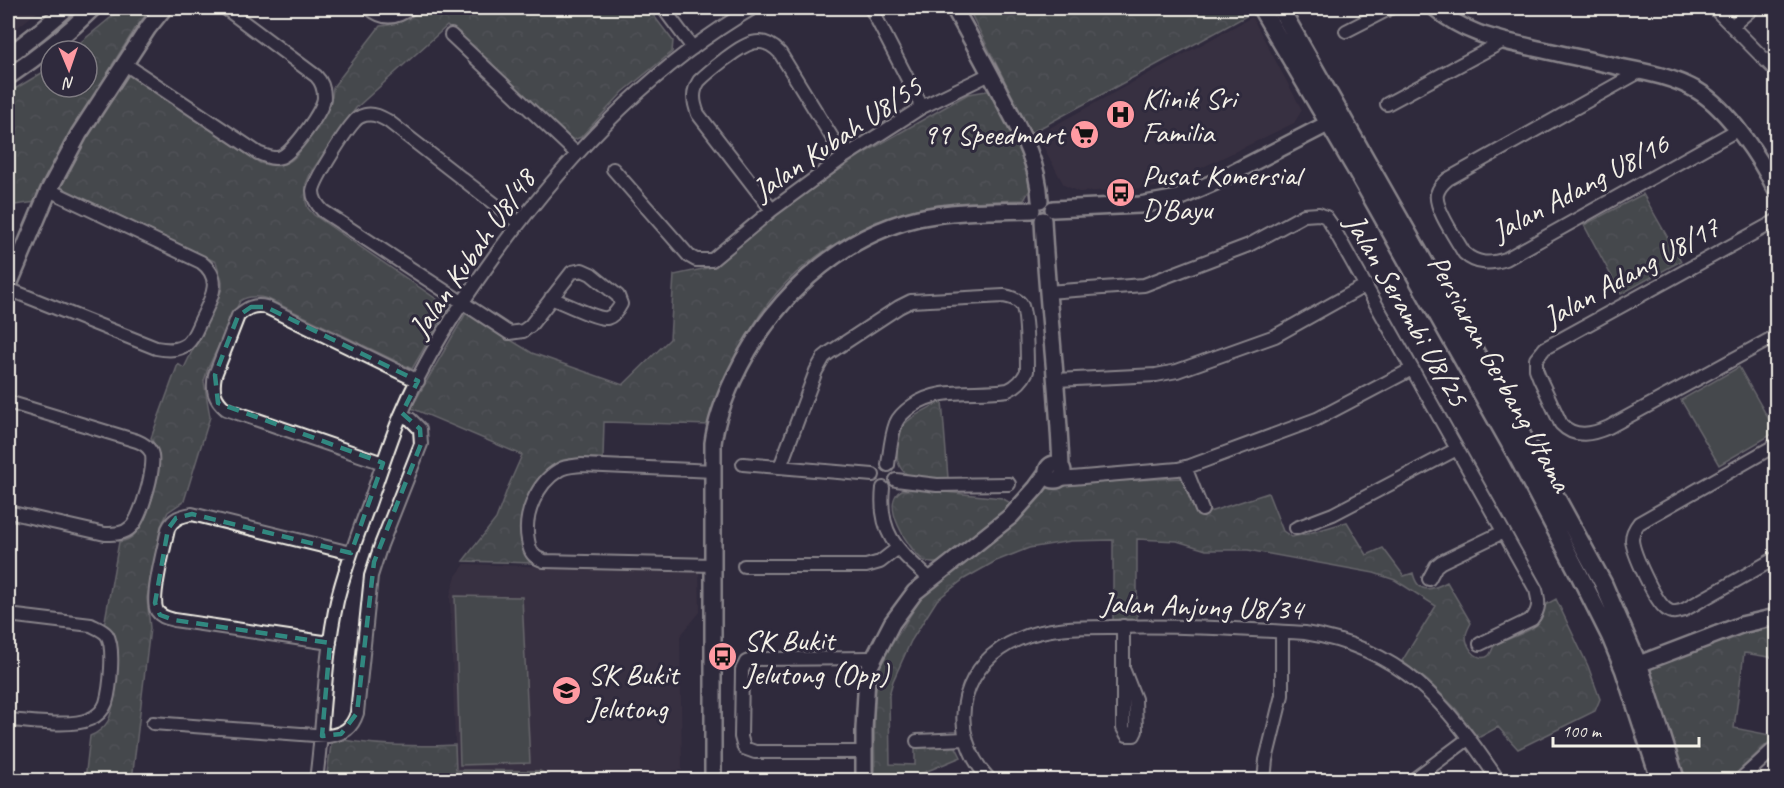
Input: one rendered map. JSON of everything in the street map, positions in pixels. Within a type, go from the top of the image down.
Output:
[{"type":"main road","name":"Persiaran Gerbang Utama","points":[[1261,8],[1335,121],[1515,422],[1603,583],[1631,667],[1676,780]]},
{"type":"main road","name":"Persiaran Gerbang Utama","points":[[1280,8],[1335,121]]},
{"type":"main road","name":"Persiaran Gerbang Utama","points":[[1631,667],[1660,780]]},
{"type":"street","points":[[8,56],[67,8]]},
{"type":"street","points":[[8,76],[71,30],[93,8]]},
{"type":"street","points":[[49,190],[208,267],[213,277],[212,297],[193,337],[186,345],[167,350],[156,348],[8,282],[49,190],[79,134],[148,28],[164,8]]},
{"type":"street","points":[[125,64],[258,153],[275,158],[282,156],[294,146],[322,106],[324,98],[322,82],[225,8]]},
{"type":"street","points":[[369,8],[384,17],[400,15],[410,8]]},
{"type":"street","points":[[663,8],[693,48]]},
{"type":"street","name":"Jalan Kubah U8/48","points":[[316,780],[330,643],[338,600],[351,553],[401,415],[462,301],[519,223],[577,154],[622,107],[693,48],[753,8]]},
{"type":"street","points":[[871,8],[922,107]]},
{"type":"street","points":[[864,780],[863,752],[867,676],[874,658],[901,610],[915,592],[1011,516],[1036,488],[1056,472],[1060,436],[1040,184],[1034,161],[954,8]]},
{"type":"street","points":[[1346,31],[1391,8]]},
{"type":"street","points":[[1435,8],[1470,31],[1504,41],[1641,71],[1681,82],[1700,92],[1721,110],[1737,130],[1764,168],[1776,190]]},
{"type":"street","points":[[1714,8],[1776,71]]},
{"type":"street","points":[[1732,26],[1753,8]]},
{"type":"street","points":[[451,35],[577,154]]},
{"type":"street","points":[[1388,104],[1504,41]]},
{"type":"street","points":[[772,210],[698,114],[694,104],[695,88],[699,81],[741,47],[758,42],[775,47],[844,157]]},
{"type":"street","name":"Jalan Adang U8/16","points":[[1641,71],[1448,179],[1438,191],[1439,208],[1464,253],[1470,259],[1489,263],[1506,260],[1737,130]]},
{"type":"street","name":"Jalan Kubah U8/55","points":[[613,169],[689,256],[696,260],[712,260],[772,210],[844,157],[922,107],[990,74]]},
{"type":"street","points":[[519,223],[380,116],[366,115],[354,122],[315,185],[314,199],[318,206],[509,333],[523,331],[530,326],[551,298],[572,272],[582,270],[591,274],[618,296],[621,304],[612,316],[602,318],[551,298]]},
{"type":"street","points":[[713,780],[713,443],[715,427],[740,366],[767,320],[804,280],[842,251],[866,238],[916,219],[960,212],[1140,205],[1178,198],[1215,182],[1335,121]]},
{"type":"street","name":"Jalan Serambi U8/25","points":[[1047,292],[1144,285],[1249,245],[1304,215],[1313,213],[1326,217],[1536,590],[1539,605],[1532,619],[1480,644]]},
{"type":"street","name":"Jalan Adang U8/17","points":[[1776,221],[1545,348],[1536,359],[1536,369],[1561,424],[1574,433],[1590,434],[1609,427],[1776,336]]},
{"type":"street","points":[[1056,380],[1156,375],[1177,371],[1275,336],[1366,285]]},
{"type":"street","points":[[780,467],[816,371],[829,353],[911,301],[1005,296],[1022,304],[1027,363],[1024,377],[1014,388],[1008,390],[930,395],[921,399],[905,411],[896,424],[888,465]]},
{"type":"street","points":[[383,463],[226,409],[218,403],[214,395],[215,375],[238,316],[251,307],[258,305],[266,307],[418,381]]},
{"type":"street","points":[[1056,472],[1088,476],[1185,467],[1317,419],[1412,369]]},
{"type":"street","points":[[8,402],[137,441],[151,451],[153,459],[138,517],[126,531],[105,534],[8,512]]},
{"type":"street","points":[[153,723],[322,736],[334,735],[351,726],[357,713],[371,576],[381,544],[421,444],[420,429],[410,419],[401,415]]},
{"type":"street","points":[[1776,445],[1639,523],[1632,541],[1636,557],[1655,595],[1665,609],[1673,613],[1684,610],[1776,558]]},
{"type":"street","points":[[1296,528],[1333,514],[1457,449]]},
{"type":"street","points":[[743,464],[873,475]]},
{"type":"street","points":[[873,475],[878,466],[888,465],[894,469],[896,480]]},
{"type":"street","points":[[713,565],[544,561],[535,556],[530,549],[527,536],[528,513],[534,499],[549,478],[570,466],[714,471]]},
{"type":"street","points":[[1185,467],[1202,510]]},
{"type":"street","points":[[873,475],[877,485],[883,488],[890,487],[896,480]]},
{"type":"street","points":[[896,480],[938,485],[1009,484]]},
{"type":"street","points":[[883,488],[884,521],[891,539],[930,579]]},
{"type":"street","points":[[330,643],[174,620],[160,615],[156,610],[154,597],[168,529],[176,518],[192,514],[351,553]]},
{"type":"street","points":[[1429,579],[1441,562],[1503,532]]},
{"type":"street","points":[[744,566],[866,566],[880,562],[898,548]]},
{"type":"street","points":[[8,615],[99,629],[106,635],[111,645],[112,656],[106,703],[97,716],[89,720],[68,723],[8,720]]},
{"type":"street","points":[[1631,667],[1741,625],[1776,617]]},
{"type":"street","points":[[1124,626],[1124,671]]},
{"type":"street","name":"Jalan Anjung U8/34","points":[[990,780],[975,762],[965,739],[963,714],[976,674],[996,651],[1022,637],[1035,634],[1063,629],[1124,626],[1282,632],[1328,637],[1365,649],[1386,660],[1424,687],[1437,700],[1498,780]]},
{"type":"street","points":[[1264,780],[1266,760],[1282,695],[1282,632]]},
{"type":"street","points":[[863,752],[755,752],[744,748],[741,737],[742,670],[746,662],[754,659],[874,658]]},
{"type":"street","points":[[917,741],[965,739]]},
{"type":"street","points":[[1418,778],[1468,739]]},
{"type":"street","points":[[1740,780],[1776,747]]},
{"type":"street","points":[[1266,760],[1268,780]]},
{"type":"highlighted area","points":[[251,307],[266,307],[418,381],[402,413],[420,429],[421,444],[374,562],[357,713],[341,734],[322,736],[330,643],[174,620],[160,615],[155,603],[168,529],[176,518],[192,514],[351,553],[383,463],[218,403],[215,375],[238,316]]},
{"type":"shaded area","points":[[8,8],[42,8],[8,35]]},
{"type":"shaded area","points":[[1252,17],[1302,110],[1294,123],[1162,187],[1079,192],[1064,185],[1037,135]]},
{"type":"shaded area","name":"SK Bukit Jelutong","points":[[465,564],[699,572],[700,612],[680,636],[682,770],[673,771],[674,780],[557,780],[540,771],[456,770],[450,596],[456,576]]},
{"type":"green space","points":[[121,8],[151,8],[112,65],[260,163],[270,165],[292,160],[302,149],[332,97],[333,87],[380,26],[403,21],[422,8],[648,8],[673,41],[672,52],[623,92],[581,137],[574,140],[566,137],[447,26],[356,108],[311,172],[306,184],[308,208],[314,215],[448,307],[412,369],[268,299],[254,297],[240,301],[204,381],[210,417],[184,501],[168,512],[161,526],[147,598],[150,628],[132,780],[85,780],[90,736],[108,721],[115,695],[118,651],[114,636],[104,626],[119,542],[133,536],[144,520],[155,488],[159,467],[158,454],[151,438],[178,364],[184,368],[222,289],[216,262],[48,181],[36,202],[8,206],[8,93],[39,75],[39,99],[99,99],[99,39],[85,39]]},
{"type":"green space","points":[[968,8],[1246,8],[1250,14],[1031,133]]},
{"type":"green space","points":[[993,90],[1028,156],[1031,188],[1024,200],[954,203],[906,212],[879,221],[829,248],[785,284],[767,305],[740,352],[711,425],[604,422],[603,458],[561,461],[545,474],[532,494],[521,527],[522,539],[531,563],[463,561],[496,519],[522,455],[411,408],[466,313],[532,353],[623,385],[670,339],[674,275],[712,267],[773,216],[861,155],[968,94]]},
{"type":"green space","points":[[1643,194],[1681,261],[1621,294],[1584,225]]},
{"type":"green space","points":[[1739,367],[1776,432],[1719,465],[1681,400]]},
{"type":"green space","points":[[942,401],[948,478],[923,478],[908,475],[902,470],[897,454],[898,440],[903,426],[921,412]]},
{"type":"green space","points":[[1181,478],[1200,515],[1268,493],[1283,531],[1292,537],[1347,522],[1367,555],[1383,548],[1404,576],[1413,573],[1418,585],[1422,588],[1436,587],[1447,582],[1471,623],[1466,633],[1466,640],[1469,648],[1478,656],[1488,656],[1496,644],[1532,628],[1540,619],[1545,605],[1556,599],[1588,666],[1600,699],[1595,711],[1518,749],[1498,727],[1478,738],[1456,709],[1428,681],[1402,661],[1436,606],[1395,580],[1374,573],[1248,550],[1206,550],[1177,541],[1137,539],[1137,621],[1113,621],[1113,540],[1071,541],[1029,548],[996,561],[964,579],[937,600],[911,641],[893,681],[889,695],[890,764],[915,765],[915,748],[955,745],[961,757],[906,780],[875,780],[874,716],[877,673],[887,652],[923,595],[987,544],[1053,485]]},
{"type":"green space","points":[[916,489],[1002,498],[1014,505],[941,562],[929,563],[910,547],[894,515],[895,496],[902,490]]},
{"type":"green space","points":[[455,596],[522,597],[530,763],[460,765]]},
{"type":"green space","points":[[1776,622],[1776,658],[1744,653],[1734,728],[1770,735],[1769,742],[1729,780],[1685,780],[1650,686],[1648,677],[1654,664],[1742,628]]},
{"type":"green space","points":[[332,738],[394,745],[455,745],[456,770],[540,771],[557,780],[326,780]]},
{"type":"place","name":"Klinik Sri Familia","points":[[1121,115]]},
{"type":"place","name":"99 Speedmart","points":[[1085,134]]},
{"type":"place","name":"Pusat Komersial D'Bayu","points":[[1121,192]]},
{"type":"place","name":"SK Bukit Jelutong (Opp)","points":[[723,657]]},
{"type":"place","name":"SK Bukit Jelutong","points":[[567,691]]}]
